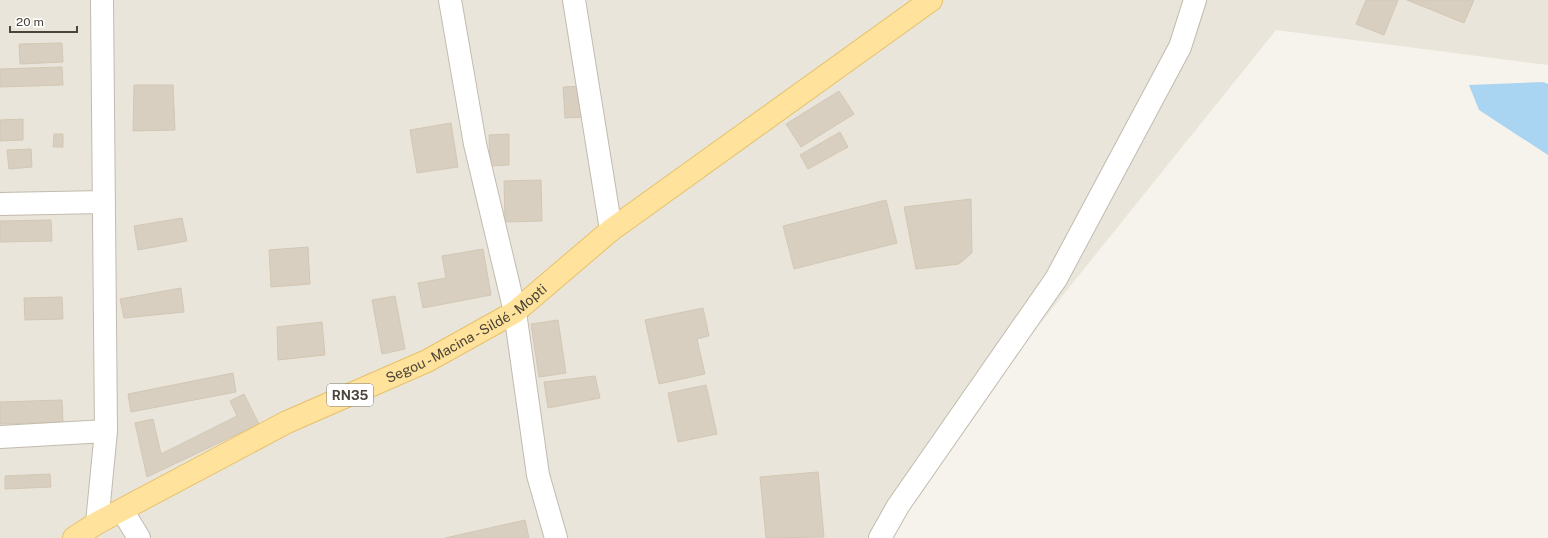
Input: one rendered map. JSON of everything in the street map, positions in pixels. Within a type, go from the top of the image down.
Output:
[{"type":"main road","name":"Segou - Macina - Sildé - Mopti","points":[[74,538],[97,523],[287,422],[427,361],[515,312],[611,230],[931,0]]},
{"type":"street","points":[[97,523],[106,431],[102,0]]},
{"type":"street","points":[[450,0],[475,144],[515,312],[538,475],[556,538]]},
{"type":"street","points":[[574,0],[611,230]]},
{"type":"street","points":[[880,538],[898,506],[1056,279],[1180,47],[1195,0]]},
{"type":"street","points":[[0,204],[103,202]]},
{"type":"street","points":[[0,437],[106,431]]},
{"type":"street","points":[[122,510],[139,538]]},
{"type":"shaded area","points":[[0,0],[1548,0],[1548,65],[1276,30],[953,432],[889,538],[0,538]]},
{"type":"water","points":[[1543,82],[1548,84],[1548,155],[1479,110],[1469,85]]},
{"type":"building","points":[[1366,0],[1398,0],[1384,35],[1356,24]]},
{"type":"building","points":[[1407,0],[1474,0],[1464,23]]},
{"type":"building","points":[[62,43],[63,62],[20,64],[19,44]]},
{"type":"building","points":[[62,67],[63,85],[0,87],[0,69]]},
{"type":"building","points":[[134,85],[173,85],[175,130],[133,131]]},
{"type":"building","points":[[583,86],[584,117],[565,118],[563,87]]},
{"type":"building","points":[[839,91],[854,114],[801,147],[786,124]]},
{"type":"building","points":[[23,119],[23,140],[0,141],[0,120]]},
{"type":"building","points":[[451,123],[458,167],[417,173],[410,130]]},
{"type":"building","points":[[840,132],[848,147],[808,169],[800,155]]},
{"type":"building","points":[[54,134],[63,134],[63,147],[53,147]]},
{"type":"building","points":[[509,134],[509,165],[490,166],[489,135]]},
{"type":"building","points":[[31,149],[32,167],[9,169],[7,150]]},
{"type":"building","points":[[541,180],[542,221],[505,222],[504,181]]},
{"type":"building","points":[[971,199],[972,253],[959,264],[916,269],[904,207]]},
{"type":"building","points":[[886,200],[897,243],[794,269],[783,226]]},
{"type":"building","points":[[182,218],[187,241],[138,250],[134,226]]},
{"type":"building","points":[[51,220],[52,241],[0,242],[0,221]]},
{"type":"building","points":[[308,247],[310,284],[271,287],[269,250]]},
{"type":"building","points":[[483,249],[491,295],[423,308],[418,283],[446,278],[442,256]]},
{"type":"building","points":[[181,288],[184,312],[124,318],[120,299]]},
{"type":"building","points":[[395,296],[405,349],[382,354],[372,300]]},
{"type":"building","points":[[62,297],[63,319],[25,320],[24,298]]},
{"type":"building","points":[[703,308],[709,336],[697,339],[705,374],[659,384],[645,320]]},
{"type":"building","points":[[558,320],[566,373],[539,377],[531,324]]},
{"type":"building","points":[[322,322],[325,355],[278,360],[277,327]]},
{"type":"building","points":[[233,373],[236,392],[131,412],[128,394]]},
{"type":"building","points":[[595,376],[600,398],[548,408],[544,382]]},
{"type":"building","points":[[706,385],[717,434],[678,442],[668,393]]},
{"type":"building","points":[[244,394],[259,424],[147,477],[135,423],[153,419],[161,454],[237,416],[230,401]]},
{"type":"building","points":[[62,400],[63,422],[0,424],[0,402]]},
{"type":"building","points":[[818,472],[824,537],[766,538],[760,477]]},
{"type":"building","points":[[50,474],[51,487],[5,489],[5,476]]},
{"type":"building","points":[[525,520],[529,538],[445,538]]}]
